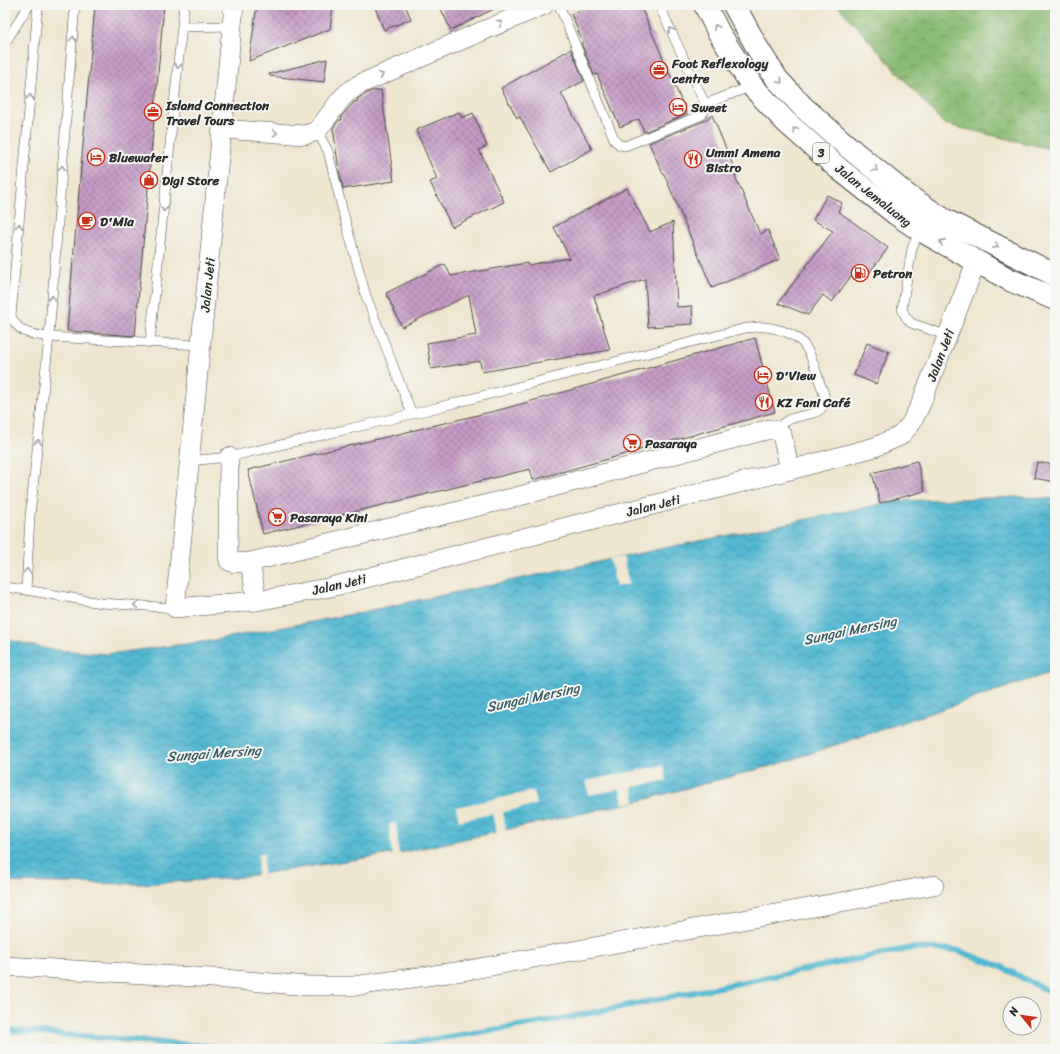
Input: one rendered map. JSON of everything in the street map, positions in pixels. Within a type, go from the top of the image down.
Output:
[{"type":"highway","name":"Jalan Jemaluang","points":[[705,5],[718,31],[752,86],[786,122],[838,168],[896,214],[920,230],[977,260],[1010,280],[1055,300]]},
{"type":"highway","name":"Jalan Jemaluang","points":[[734,5],[758,49],[777,79],[803,107],[853,151],[908,196],[943,219],[1055,275]]},
{"type":"street","name":"Jalan Jeti","points":[[234,5],[175,608],[257,601],[331,587],[875,447],[900,436],[910,425],[920,406],[977,260]]},
{"type":"street","points":[[222,129],[305,135],[317,131],[340,99],[358,85],[544,5]]},
{"type":"street","points":[[229,458],[228,556],[229,561],[234,563],[250,562],[516,497],[770,429],[777,431],[782,435],[790,470]]},
{"type":"street","points":[[250,562],[257,601]]},
{"type":"street","points":[[5,966],[212,978],[308,986],[354,986],[463,971],[934,885]]},
{"type":"lane","points":[[5,43],[29,5]]},
{"type":"lane","points":[[38,5],[11,316],[15,325],[21,330],[31,334],[49,337],[201,345]]},
{"type":"lane","points":[[26,590],[30,516],[49,337],[75,5]]},
{"type":"lane","points":[[150,343],[184,5]]},
{"type":"lane","points":[[559,5],[615,141],[620,145],[625,146],[702,114],[705,109],[705,104],[659,5]]},
{"type":"lane","points":[[182,27],[232,26]]},
{"type":"lane","points":[[705,104],[752,86]]},
{"type":"lane","points":[[317,131],[328,151],[366,296],[412,414]]},
{"type":"lane","points":[[920,230],[912,248],[902,309],[911,323],[948,336]]},
{"type":"lane","points":[[189,461],[229,458],[412,414],[746,328],[764,326],[796,336],[804,345],[810,354],[825,399],[823,407],[817,412],[787,420],[780,424],[777,431]]},
{"type":"lane","points":[[5,587],[101,603],[175,608]]},
{"type":"green space","points":[[838,5],[1055,5],[1055,150],[944,124]]},
{"type":"water","name":"Sungai Mersing","points":[[1020,497],[1055,499],[1055,671],[782,763],[635,802],[404,852],[234,878],[141,884],[5,882],[5,639],[47,649],[107,654],[209,641],[353,614],[660,549],[897,501]]},
{"type":"pier","points":[[623,557],[629,584],[616,587],[610,559]]},
{"type":"pier","points":[[663,765],[667,780],[633,787],[635,802],[623,804],[620,789],[589,795],[586,781]]},
{"type":"pier","points":[[534,791],[536,805],[503,812],[506,832],[497,834],[492,814],[459,821],[456,807]]},
{"type":"pier","points":[[396,823],[399,855],[392,856],[389,824]]},
{"type":"pier","points":[[259,853],[264,854],[262,876],[257,876]]},
{"type":"building","points":[[95,5],[164,5],[135,336],[67,331]]},
{"type":"building","points":[[257,5],[333,5],[330,29],[249,61]]},
{"type":"building","points":[[374,5],[405,5],[411,19],[384,30]]},
{"type":"building","points":[[439,5],[502,5],[451,30]]},
{"type":"building","points":[[592,5],[640,5],[687,114],[644,132],[639,119],[620,127],[597,74],[594,75],[581,43],[583,42],[571,14]]},
{"type":"building","points":[[571,49],[584,81],[561,93],[592,149],[551,172],[520,117],[517,118],[501,88]]},
{"type":"building","points":[[327,59],[324,82],[270,76],[269,74]]},
{"type":"building","points":[[381,90],[394,181],[343,189],[333,128],[339,120],[342,120],[341,117],[354,102],[358,101],[357,99],[371,91]]},
{"type":"building","points":[[459,112],[462,118],[473,113],[487,146],[479,150],[504,202],[452,227],[430,182],[437,179],[416,130]]},
{"type":"building","points":[[712,115],[737,175],[735,176],[760,234],[768,230],[780,259],[712,288],[664,174],[649,143],[704,121]]},
{"type":"building","points":[[627,188],[650,232],[673,222],[677,307],[692,306],[693,324],[648,327],[645,279],[594,296],[610,350],[482,372],[480,361],[431,369],[427,343],[476,335],[469,295],[402,327],[386,293],[445,264],[451,276],[527,263],[527,265],[570,258],[554,227]]},
{"type":"building","points":[[827,195],[842,203],[838,211],[888,248],[864,280],[854,272],[832,302],[823,295],[808,315],[778,303],[833,231],[813,220]]},
{"type":"building","points":[[755,338],[775,412],[533,480],[530,469],[263,534],[248,470],[503,409]]},
{"type":"building","points":[[867,343],[889,352],[876,384],[854,375]]},
{"type":"building","points":[[917,461],[925,491],[880,503],[872,473]]},
{"type":"building","points":[[1037,462],[1055,465],[1055,482],[1034,478]]},
{"type":"waterway","points":[[346,1049],[385,1047],[556,1020],[912,948],[956,950],[1000,966],[1055,995]]},
{"type":"waterway","points":[[5,1030],[241,1049]]},
{"type":"place","name":"Foot Reflexology centre","points":[[659,70]]},
{"type":"place","name":"Sweet","points":[[678,107]]},
{"type":"place","name":"Island Connection Travel Tours","points":[[153,112]]},
{"type":"place","name":"Bluewater","points":[[96,157]]},
{"type":"place","name":"Ummi Amena Bistro","points":[[693,159]]},
{"type":"place","name":"Digi Store","points":[[149,180]]},
{"type":"place","name":"D'Mia","points":[[87,221]]},
{"type":"place","name":"Petron","points":[[860,273]]},
{"type":"place","name":"D'View","points":[[763,375]]},
{"type":"place","name":"KZ Fani Café","points":[[764,402]]},
{"type":"place","name":"Pasaraya","points":[[632,443]]},
{"type":"place","name":"Pasaraya Kini","points":[[277,517]]}]
